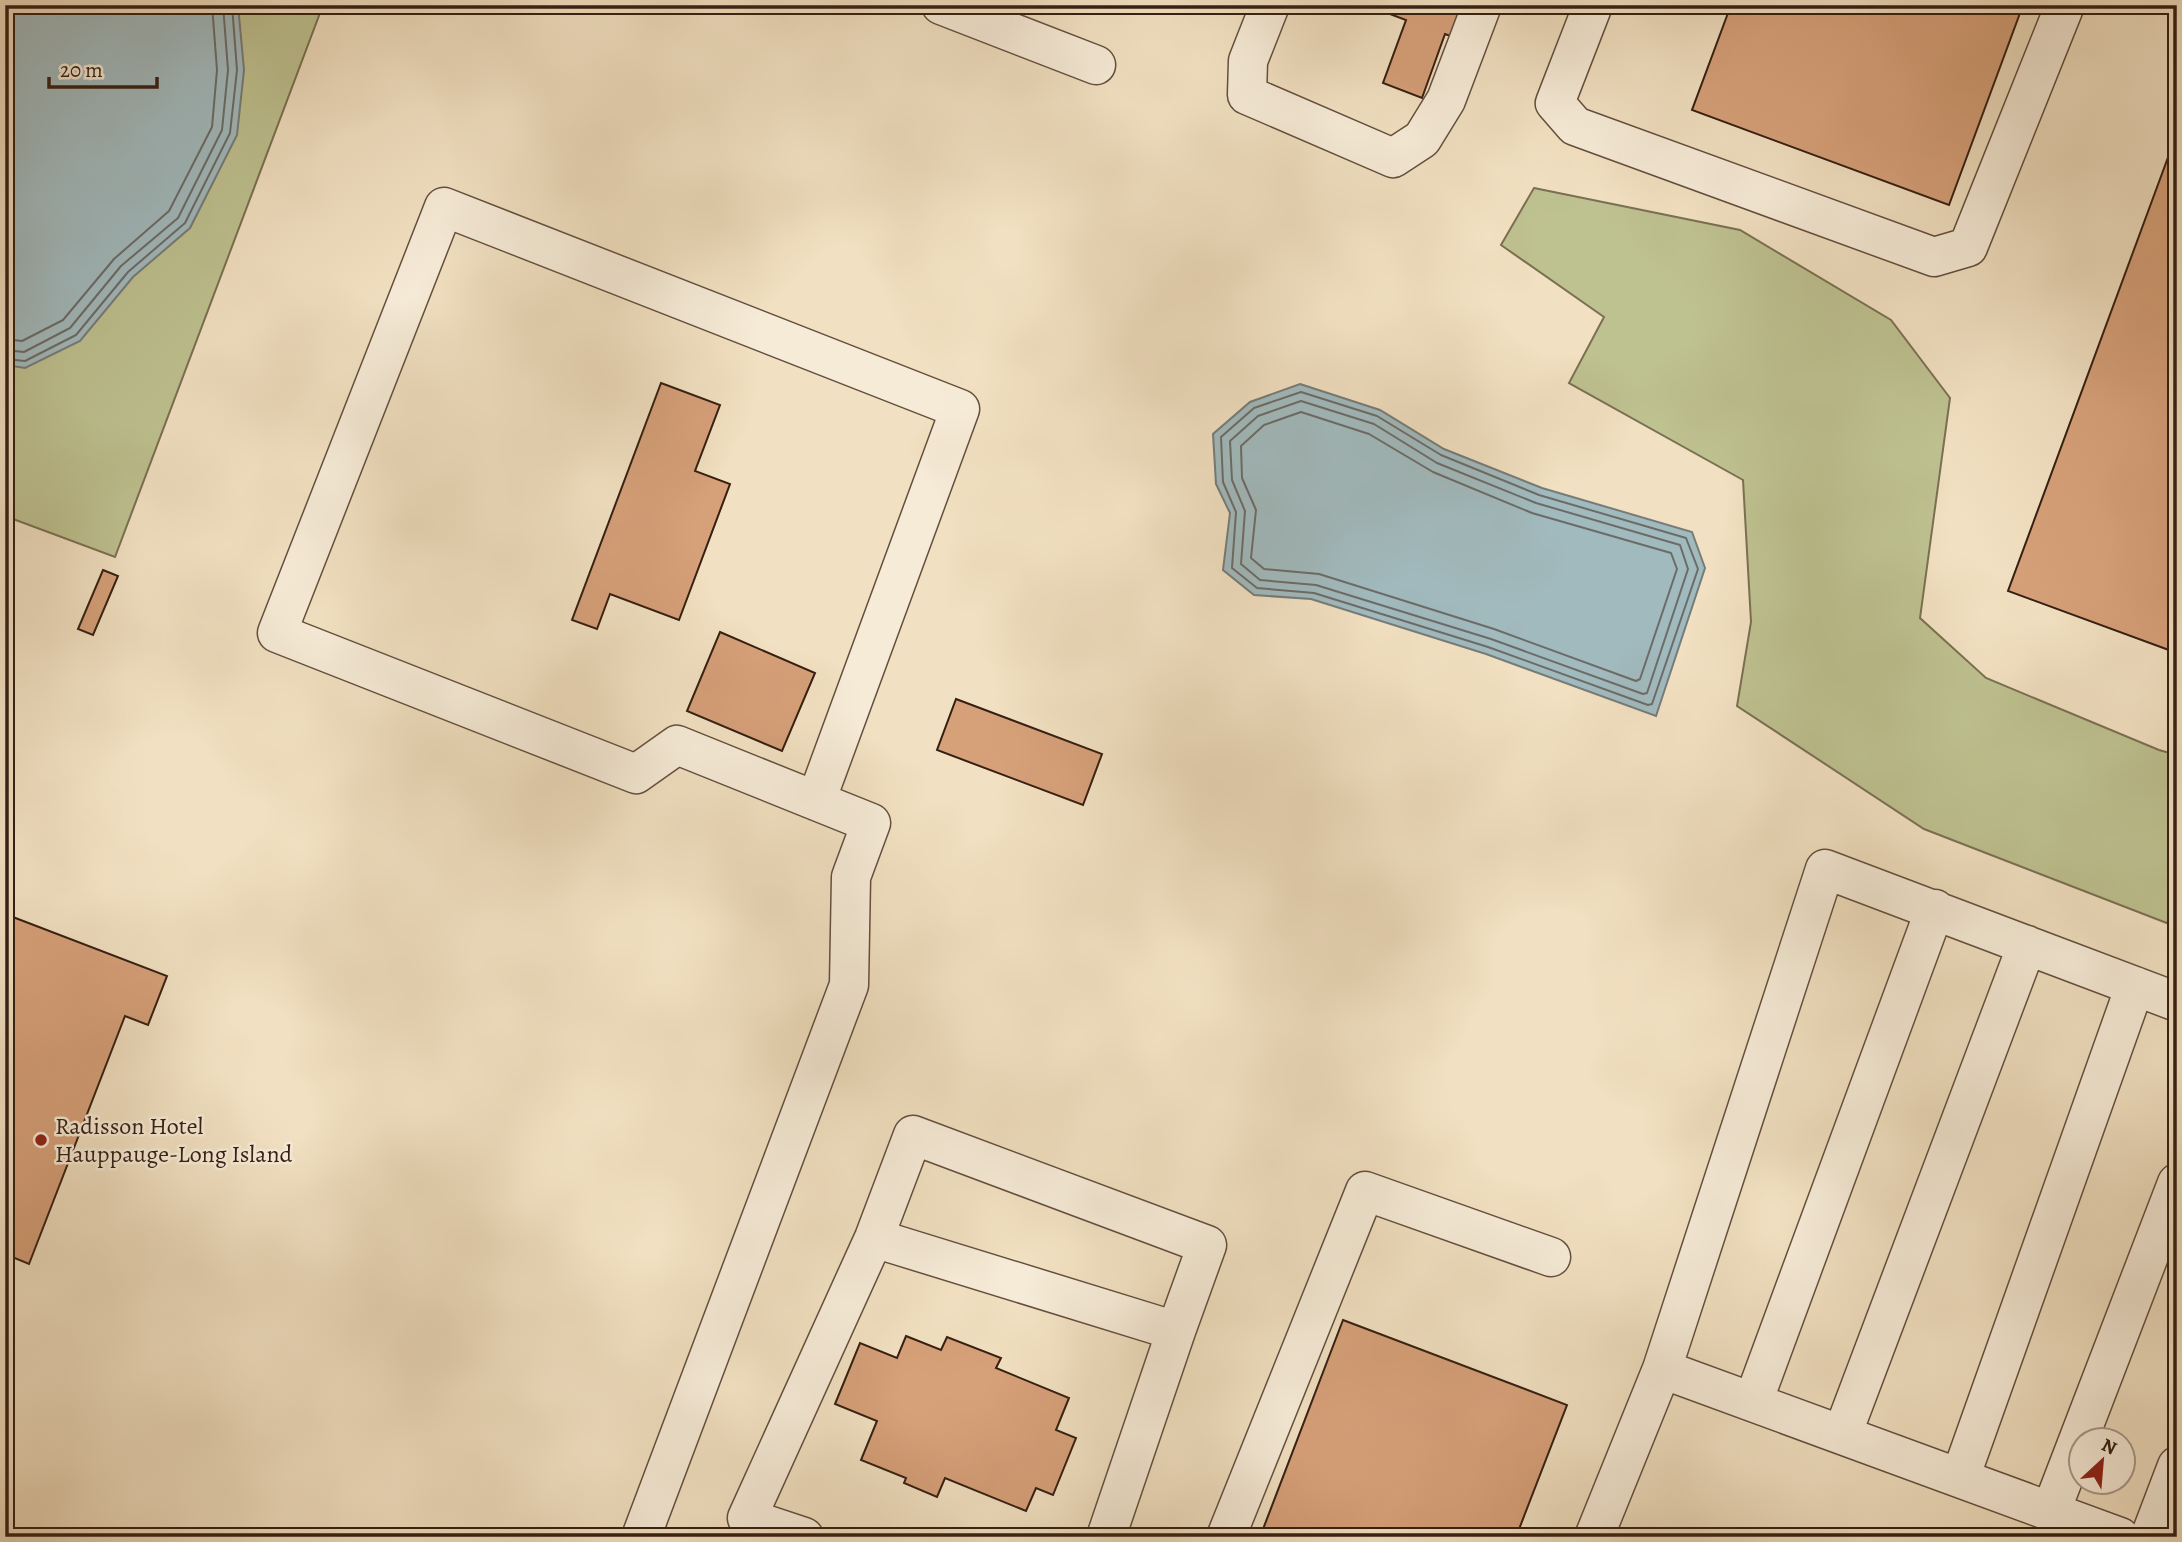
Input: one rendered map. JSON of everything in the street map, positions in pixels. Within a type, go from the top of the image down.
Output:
[{"type":"lane","points":[[941,5],[1096,65]]},
{"type":"lane","points":[[1270,5],[1248,61],[1248,95],[1393,158],[1422,139],[1446,100],[1482,5]]},
{"type":"lane","points":[[1593,5],[1555,103],[1575,126],[1934,257],[1968,247],[2065,5]]},
{"type":"lane","points":[[641,1537],[849,985],[851,877],[871,823],[816,801],[677,745],[636,774],[277,633],[444,207],[961,409],[816,801]]},
{"type":"lane","points":[[1594,1537],[1662,1368],[1825,869],[2177,1002]]},
{"type":"lane","points":[[1753,1402],[1935,909]]},
{"type":"lane","points":[[1842,1435],[2027,944]]},
{"type":"lane","points":[[1961,1478],[2135,986]]},
{"type":"lane","points":[[804,1537],[747,1518],[874,1238],[913,1135],[1207,1245],[1106,1537]]},
{"type":"lane","points":[[2051,1511],[2177,1183]]},
{"type":"lane","points":[[1226,1537],[1365,1191],[1551,1257]]},
{"type":"lane","points":[[874,1238],[1176,1331]]},
{"type":"lane","points":[[1662,1368],[2120,1537]]},
{"type":"lane","points":[[2150,1537],[2177,1466]]},
{"type":"green space","points":[[5,5],[323,5],[115,557],[5,516]]},
{"type":"green space","points":[[1534,188],[1740,230],[1891,320],[1950,398],[1920,618],[1986,678],[2177,755],[2177,927],[1924,829],[1737,706],[1751,622],[1743,480],[1569,383],[1604,317],[1501,245]]},
{"type":"water","points":[[5,5],[238,5],[244,70],[237,135],[190,228],[133,277],[80,341],[25,368],[5,365]]},
{"type":"water","points":[[1300,384],[1380,410],[1444,449],[1542,488],[1692,532],[1705,568],[1656,716],[1486,654],[1311,599],[1254,595],[1223,570],[1230,513],[1216,484],[1213,434],[1250,402]]},
{"type":"building","points":[[1366,5],[1465,5],[1453,37],[1445,34],[1422,98],[1383,83],[1406,20]]},
{"type":"building","points":[[1731,5],[2023,5],[1949,205],[1692,110]]},
{"type":"building","points":[[2177,133],[2177,653],[2008,591]]},
{"type":"building","points":[[661,383],[720,405],[695,471],[730,484],[679,620],[610,594],[597,629],[572,620]]},
{"type":"building","points":[[103,570],[118,576],[93,635],[78,629]]},
{"type":"building","points":[[720,632],[815,673],[782,751],[687,711]]},
{"type":"building","points":[[956,699],[1102,754],[1083,805],[937,750]]},
{"type":"building","name":"Radisson Hotel Hauppauge-Long Island","points":[[5,914],[167,976],[148,1025],[125,1016],[29,1264],[10,1256],[5,1269]]},
{"type":"building","points":[[1343,1320],[1567,1405],[1516,1537],[1260,1537]]},
{"type":"building","points":[[906,1336],[941,1350],[947,1337],[1001,1358],[996,1368],[1069,1398],[1056,1430],[1076,1438],[1053,1495],[1036,1488],[1026,1511],[945,1478],[937,1497],[904,1483],[906,1478],[861,1460],[877,1421],[835,1404],[860,1343],[897,1358]]},
{"type":"place","name":"Radisson Hotel Hauppauge-Long Island","points":[[41,1140]]}]
